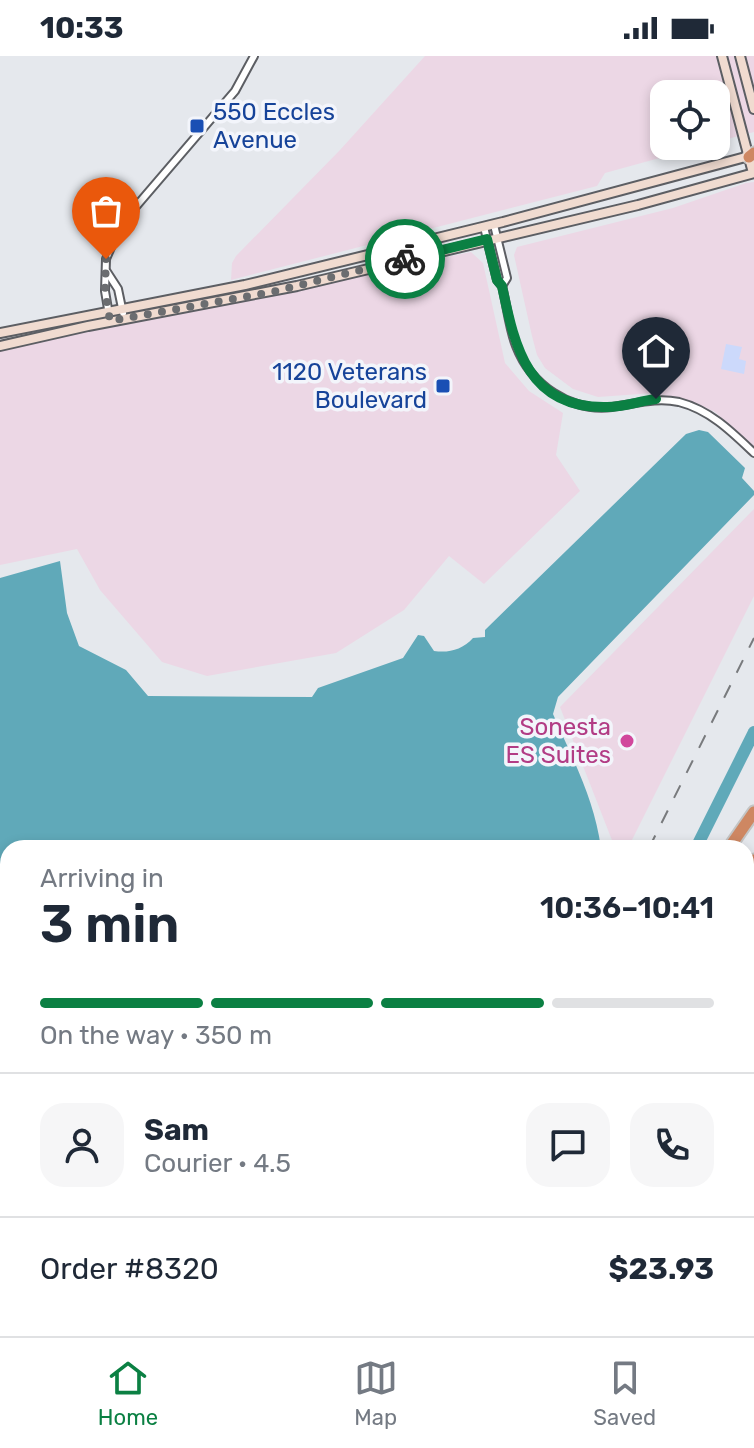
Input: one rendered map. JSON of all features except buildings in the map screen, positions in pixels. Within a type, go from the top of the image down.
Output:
[{"type":"highway","points":[[735,840],[754,814]]},
{"type":"highway","points":[[742,840],[754,814]]},
{"type":"street","points":[[109,317],[104,280],[106,259],[121,224],[235,91],[254,56]]},
{"type":"street","points":[[123,314],[272,292],[638,205],[754,173],[752,155],[722,56]]},
{"type":"street","points":[[740,56],[754,109]]},
{"type":"street","points":[[0,346],[489,226],[752,155]]},
{"type":"street","points":[[489,226],[497,280],[502,286],[517,348],[529,371],[546,388],[564,399],[592,407],[656,399],[682,403],[720,422],[754,453]]},
{"type":"street","points":[[107,272],[118,289],[123,314]]},
{"type":"street","points":[[0,333],[109,317]]},
{"type":"shaded area","points":[[425,56],[754,56],[754,132],[730,138],[730,80],[650,80],[652,160],[605,173],[597,186],[231,280],[232,263],[236,256],[340,150]]},
{"type":"shaded area","points":[[754,182],[754,448],[715,412],[691,401],[654,393],[598,397],[573,389],[545,368],[537,355],[532,336],[514,255],[517,247],[673,208]]},
{"type":"shaded area","points":[[471,252],[483,263],[505,363],[529,391],[563,413],[556,455],[580,491],[484,584],[449,556],[404,610],[336,653],[207,676],[162,662],[100,590],[77,549],[0,565],[0,350]]},
{"type":"shaded area","points":[[726,344],[742,347],[739,359],[746,361],[744,374],[721,369]]},
{"type":"shaded area","points":[[699,430],[708,432],[745,468],[742,478],[754,495],[558,697],[553,714],[588,796],[600,840],[0,840],[0,578],[60,561],[67,613],[79,646],[126,670],[148,696],[312,697],[318,688],[403,658],[418,635],[424,636],[434,651],[440,652],[455,650],[473,638],[485,637],[485,630],[686,434]]},
{"type":"shaded area","points":[[754,509],[754,596],[632,840],[612,840],[560,707]]},
{"type":"waterway","points":[[700,840],[754,732]]},
{"type":"railway","points":[[653,840],[754,638]]},
{"type":"way so far","points":[[106,259],[104,280],[110,321],[272,292],[405,259]]},
{"type":"place","name":"550 Eccles Avenue","points":[[197,126]]},
{"type":"place","name":"1120 Veterans Boulevard","points":[[443,386]]},
{"type":"place","name":"Sonesta ES Suites","points":[[627,741]]},
{"type":"route","points":[[405,259],[487,239],[497,280],[502,286],[513,337],[524,364],[535,378],[564,399],[592,407],[656,399]]}]
